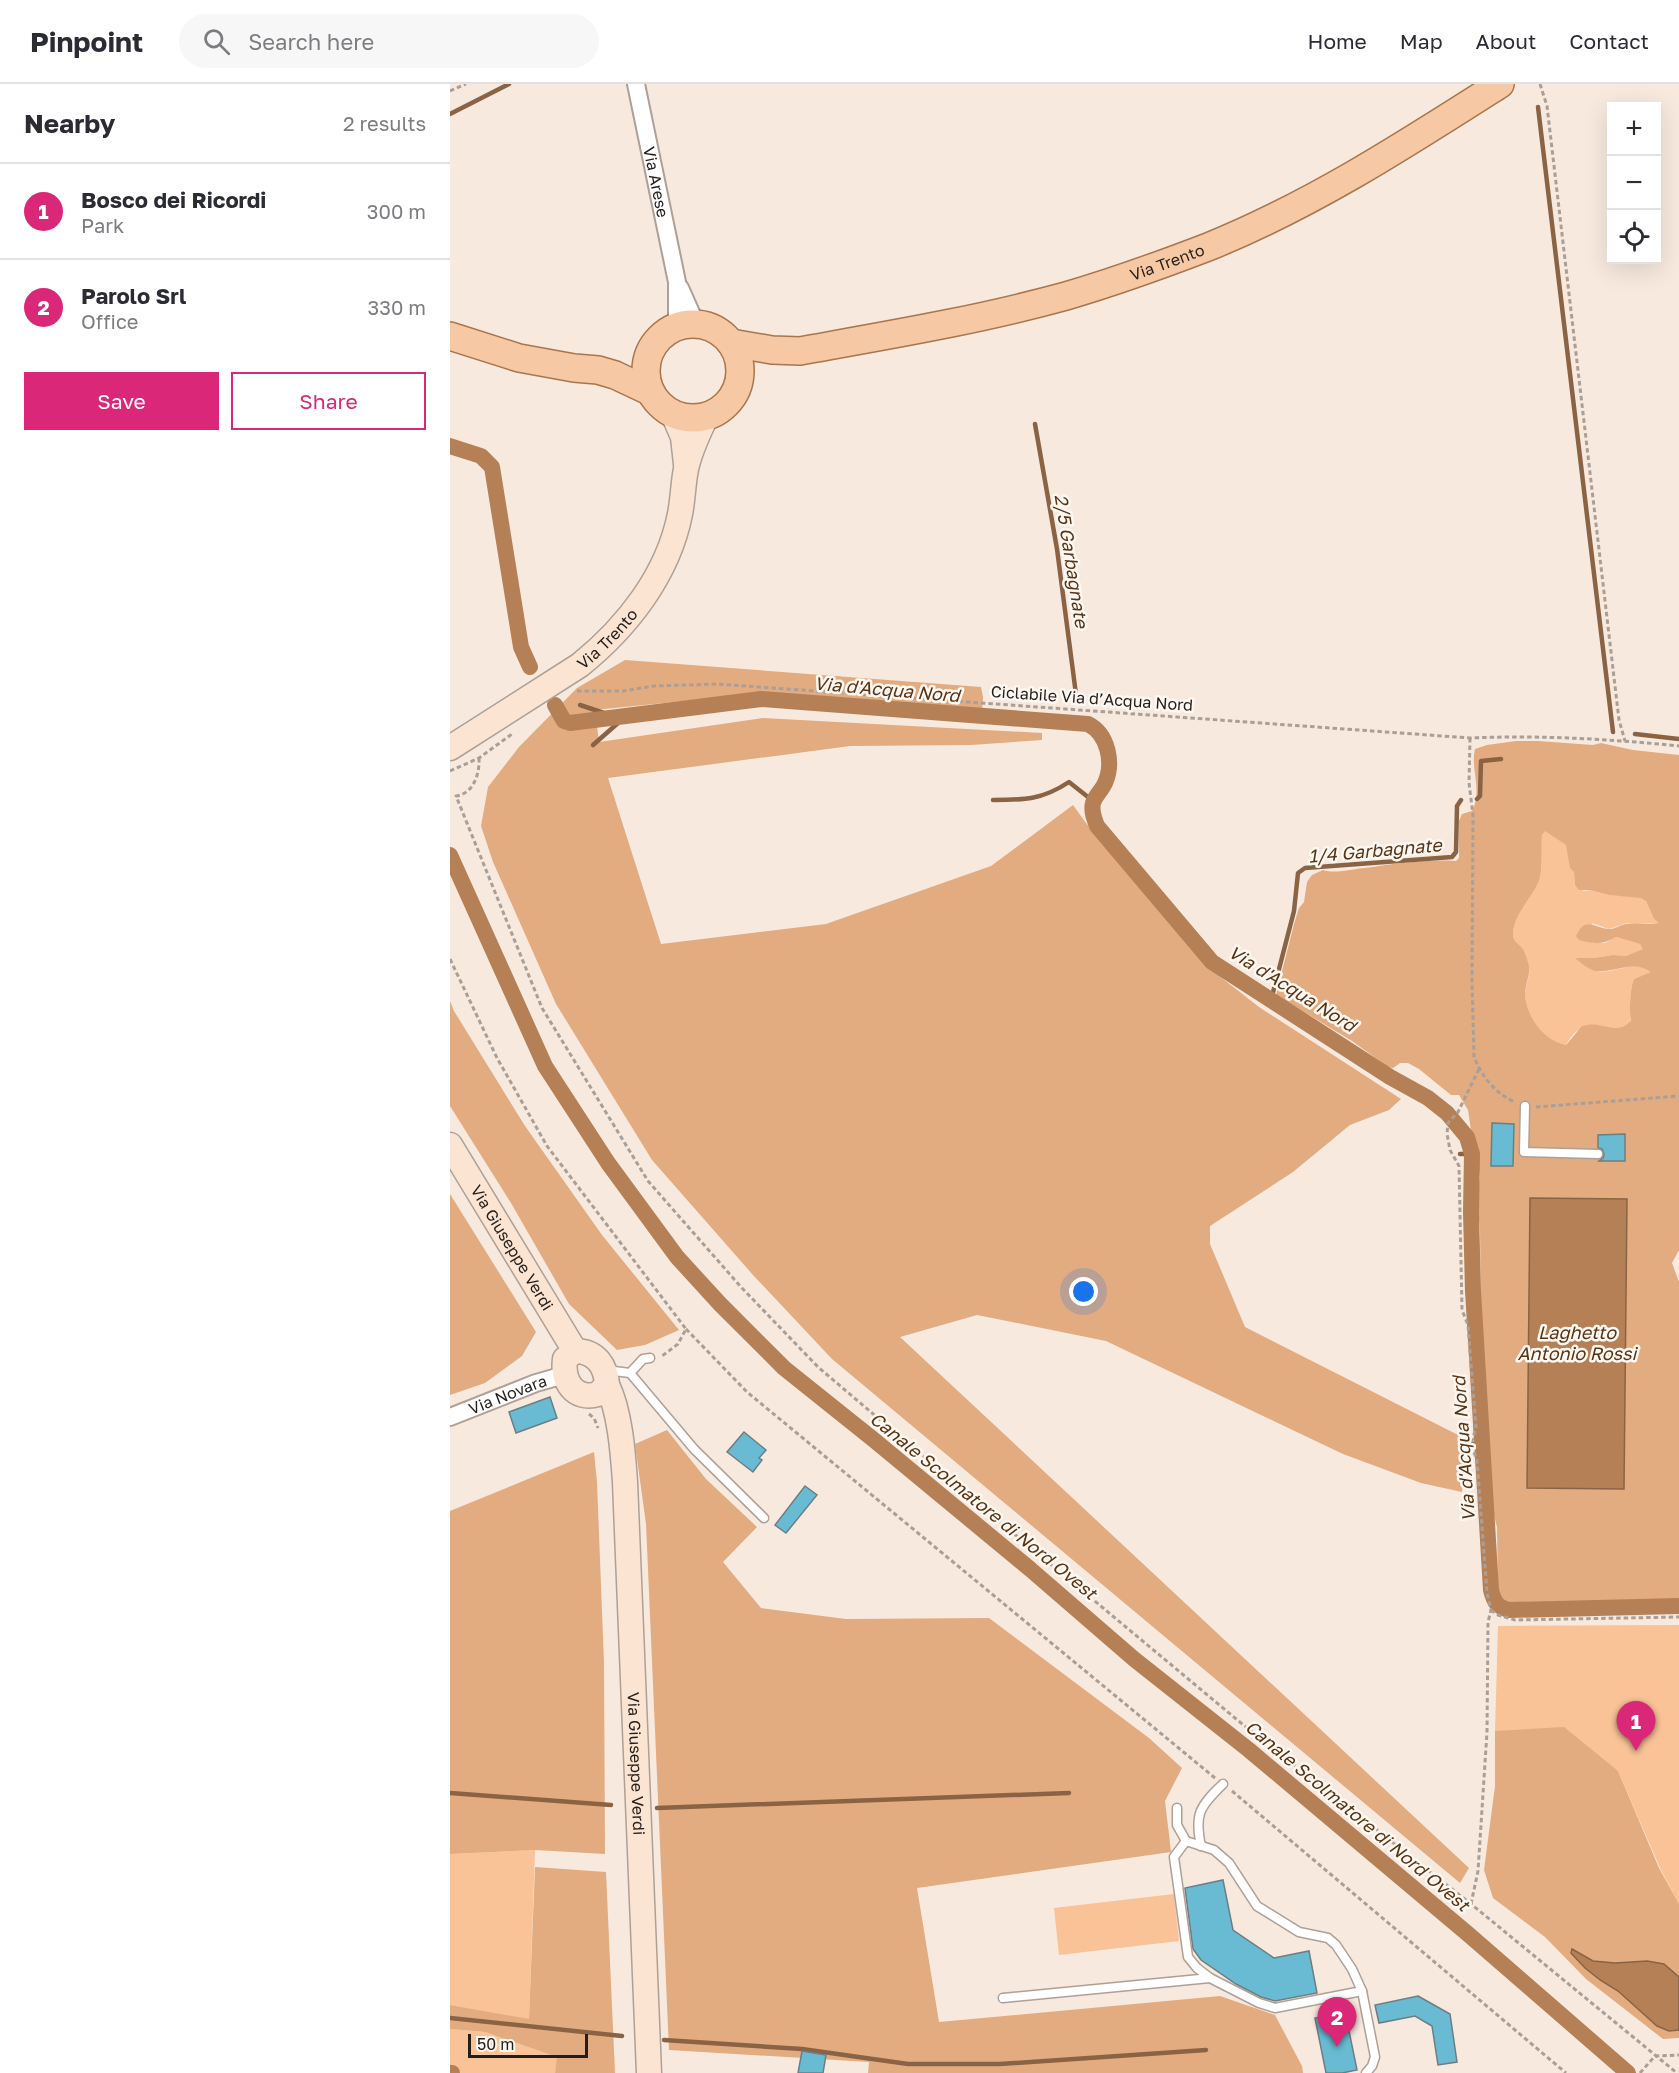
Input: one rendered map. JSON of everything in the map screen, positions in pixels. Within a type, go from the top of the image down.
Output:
[{"type":"main road","name":"Via Trento","points":[[687,325],[716,330],[731,343],[772,350],[800,351],[926,328],[1035,304],[1123,278],[1200,250],[1295,207],[1381,159],[1500,84]]},
{"type":"main road","points":[[649,391],[645,370],[648,356],[655,343],[665,333],[687,325]]},
{"type":"main road","points":[[450,336],[519,358],[598,370],[615,375],[649,391]]},
{"type":"main road","points":[[674,416],[688,419],[706,417],[723,408],[730,400],[739,382],[739,362],[731,343]]},
{"type":"main road","name":"Via Trento","points":[[739,382],[800,351]]},
{"type":"main road","points":[[598,370],[648,356]]},
{"type":"main road","name":"Via Trento","points":[[649,391],[662,408],[674,416]]},
{"type":"street","name":"Via Arese","points":[[636,84],[687,325]]},
{"type":"street","name":"Via Trento","points":[[674,416],[683,437],[686,469]]},
{"type":"street","name":"Via Trento","points":[[450,748],[579,665],[597,651],[644,598],[671,545],[680,516],[686,469],[706,417]]},
{"type":"street","name":"Via Giuseppe Verdi","points":[[450,1145],[575,1351]]},
{"type":"street","points":[[575,1351],[591,1354],[597,1359],[598,1391],[584,1395],[576,1392],[568,1384],[564,1375],[566,1359],[575,1351]]},
{"type":"street","name":"Via Novara","points":[[450,1417],[536,1383],[564,1375]]},
{"type":"street","name":"Via Giuseppe Verdi","points":[[598,1391],[611,1394],[623,1455],[649,2073]]},
{"type":"lane","points":[[1525,1106],[1524,1152],[1598,1154]]},
{"type":"lane","points":[[598,1391],[630,1373],[646,1359]]},
{"type":"lane","points":[[630,1373],[694,1449],[764,1518]]},
{"type":"lane","points":[[1201,1846],[1197,1830],[1198,1816],[1203,1806],[1223,1784]]},
{"type":"lane","points":[[1177,1808],[1177,1825],[1186,1841],[1214,1850],[1229,1863],[1257,1906],[1299,1932],[1329,1938],[1352,1969],[1362,1991],[1375,2057],[1366,2073]]},
{"type":"lane","points":[[1186,1841],[1174,1857],[1188,1957],[1197,1968],[1210,1978],[1259,2003],[1275,2008],[1362,1991]]},
{"type":"lane","points":[[1003,1998],[1210,1978]]},
{"type":"path","points":[[450,92],[466,84]]},
{"type":"path","points":[[1540,84],[1547,106],[1619,720],[1625,741]]},
{"type":"path","name":"Ciclabile Via d’Acqua Nord","points":[[570,692],[623,691],[654,686],[717,684],[1470,738],[1625,741],[1679,746]]},
{"type":"path","points":[[450,771],[479,758],[519,728]]},
{"type":"path","points":[[1470,738],[1469,783],[1473,815],[1474,1057],[1479,1069],[1498,1092],[1525,1106],[1679,1096]]},
{"type":"path","points":[[479,758],[480,771],[477,777],[467,793],[456,796],[542,1008],[648,1180],[741,1287],[818,1367],[985,1509],[1241,1723],[1471,1904],[1677,2073]]},
{"type":"path","points":[[450,959],[497,1058],[547,1146],[686,1329],[747,1392],[1223,1784],[1566,2073]]},
{"type":"path","points":[[1471,1904],[1478,1871],[1487,1732],[1488,1622],[1491,1610],[1486,1593],[1476,1460],[1472,1444],[1476,1428],[1468,1325],[1462,1310],[1459,1166],[1450,1150],[1447,1134],[1448,1123],[1458,1112],[1479,1069]]},
{"type":"path","points":[[646,1359],[649,1364],[652,1364],[678,1344],[686,1329]]},
{"type":"path","points":[[598,1391],[594,1418],[599,1429]]},
{"type":"path","points":[[1491,1610],[1498,1615],[1515,1620],[1679,1617]]},
{"type":"path","points":[[1640,2073],[1655,2056],[1679,2055]]},
{"type":"shaded area","points":[[625,660],[981,687],[982,710],[762,693],[595,710],[599,742],[763,718],[1042,733],[1042,740],[971,745],[850,746],[608,778],[661,944],[826,924],[991,866],[1073,805],[1209,968],[1259,1007],[1401,1099],[1389,1110],[1350,1125],[1293,1172],[1210,1226],[1210,1244],[1245,1327],[1468,1440],[1462,1492],[1421,1483],[1343,1454],[1106,1341],[977,1315],[900,1337],[1469,1868],[1460,1883],[832,1359],[753,1275],[652,1160],[556,1004],[493,862],[481,826],[488,787],[519,747],[577,688]]},
{"type":"shaded area","points":[[1516,741],[1593,745],[1601,743],[1633,750],[1679,755],[1679,1250],[1672,1263],[1679,1282],[1679,1601],[1641,1600],[1605,1605],[1577,1601],[1527,1604],[1501,1601],[1498,1589],[1497,1527],[1491,1505],[1489,1440],[1482,1366],[1480,1230],[1477,1198],[1480,1177],[1468,1110],[1459,1095],[1451,1095],[1419,1069],[1408,1063],[1400,1063],[1393,1068],[1388,1067],[1352,1041],[1276,995],[1294,924],[1299,908],[1304,902],[1307,882],[1312,875],[1323,870],[1339,871],[1410,862],[1456,861],[1459,858],[1459,821],[1462,814],[1472,811],[1475,803],[1475,749]],"holes":[[[1545,831],[1566,845],[1570,868],[1574,872],[1575,885],[1579,890],[1641,898],[1646,901],[1654,919],[1659,923],[1630,923],[1610,929],[1590,924],[1583,926],[1576,936],[1579,940],[1598,943],[1616,937],[1640,944],[1643,949],[1626,956],[1575,958],[1587,967],[1595,971],[1602,971],[1631,966],[1645,968],[1651,972],[1634,979],[1630,1000],[1631,1021],[1619,1028],[1582,1026],[1566,1045],[1558,1043],[1544,1033],[1529,1011],[1525,994],[1529,966],[1524,950],[1513,937],[1519,914],[1539,881],[1542,835]],[[1530,1198],[1627,1199],[1623,1489],[1528,1488]]]},
{"type":"shaded area","points":[[1545,830],[1566,845],[1574,872],[1575,885],[1584,891],[1641,897],[1646,901],[1654,919],[1660,923],[1627,923],[1609,929],[1592,923],[1592,943],[1605,943],[1616,937],[1640,944],[1644,949],[1626,956],[1576,958],[1596,971],[1603,972],[1638,966],[1652,972],[1634,979],[1630,1000],[1631,1022],[1619,1028],[1586,1027],[1575,1032],[1566,1045],[1558,1043],[1544,1033],[1529,1011],[1525,994],[1529,974],[1528,963],[1522,947],[1513,937],[1519,914],[1539,881],[1542,835]]},
{"type":"shaded area","points":[[450,1001],[525,1126],[602,1235],[679,1330],[645,1345],[617,1350],[569,1304],[511,1203],[450,1106]]},
{"type":"shaded area","points":[[450,1194],[536,1332],[522,1356],[485,1383],[450,1395]]},
{"type":"shaded area","points":[[667,1430],[706,1479],[757,1527],[723,1562],[761,1608],[846,1619],[989,1618],[1149,1738],[1182,1768],[1165,1801],[1171,1852],[917,1888],[939,2022],[1220,1996],[1275,2015],[1302,2066],[1303,2073],[868,2073],[869,2062],[669,2050],[646,1524],[635,1444]]},
{"type":"shaded area","points":[[594,1452],[604,1663],[605,1854],[535,1850],[450,1854],[450,1511]]},
{"type":"shaded area","points":[[1679,1625],[1679,1904],[1660,1868],[1618,1771],[1495,1731],[1498,1626]]},
{"type":"shaded area","points":[[1564,1727],[1618,1771],[1659,1868],[1679,1904],[1679,2038],[1663,2039],[1586,1979],[1545,1937],[1493,1898],[1484,1870],[1495,1786],[1495,1731]]},
{"type":"shaded area","points":[[535,1850],[529,2020],[450,2005],[450,1854]]},
{"type":"shaded area","points":[[535,1867],[606,1872],[615,2073],[555,2073],[557,2057],[485,2032],[450,2029],[450,2005],[529,2019]]},
{"type":"shaded area","points":[[1174,1894],[1179,1941],[1059,1955],[1054,1908]]},
{"type":"shaded area","points":[[450,2029],[485,2032],[558,2057],[555,2073],[450,2073]]},
{"type":"water","name":"Laghetto Antonio Rossi","points":[[1530,1198],[1627,1199],[1624,1489],[1527,1488]]},
{"type":"water","points":[[1572,1949],[1593,1961],[1615,1963],[1647,1961],[1664,1964],[1679,1977],[1679,2030],[1669,2031],[1657,2026],[1618,1991],[1585,1968],[1571,1953]]},
{"type":"building","points":[[1492,1123],[1514,1124],[1513,1166],[1491,1166]]},
{"type":"building","points":[[1625,1134],[1625,1161],[1599,1161],[1604,1154],[1602,1149],[1598,1148],[1598,1135]]},
{"type":"building","points":[[550,1397],[557,1418],[516,1433],[509,1412]]},
{"type":"building","points":[[744,1432],[766,1450],[759,1458],[762,1460],[753,1472],[727,1452]]},
{"type":"building","points":[[805,1486],[817,1495],[786,1533],[775,1525]]},
{"type":"building","points":[[1223,1880],[1233,1930],[1274,1958],[1309,1951],[1317,1993],[1275,2001],[1261,1997],[1236,1984],[1201,1960],[1193,1949],[1185,1888]]},
{"type":"building","points":[[1418,1996],[1450,2014],[1457,2062],[1438,2065],[1432,2026],[1415,2016],[1379,2023],[1375,2005]]},
{"type":"building","points":[[1350,2012],[1352,2025],[1348,2026],[1357,2070],[1326,2073],[1315,2018]]},
{"type":"building","points":[[802,2051],[826,2055],[823,2073],[798,2073]]},
{"type":"waterway","points":[[450,114],[509,84]]},
{"type":"waterway","points":[[1538,107],[1613,732]]},
{"type":"waterway","name":"2/5 Garbagnate","points":[[1035,424],[1057,549],[1077,702]]},
{"type":"waterway","name":"Via d'Acqua Nord","points":[[450,446],[481,456],[492,467],[521,647],[530,667]]},
{"type":"waterway","name":"Via d'Acqua Nord","points":[[555,705],[564,721],[570,723],[761,699],[1088,724],[1095,729],[1105,742],[1109,758],[1108,775],[1092,806],[1097,826],[1212,962],[1390,1077],[1428,1098],[1447,1113],[1467,1137],[1472,1154],[1473,1291],[1491,1590],[1495,1601],[1499,1606],[1509,1610],[1679,1606]]},
{"type":"waterway","points":[[580,705],[616,717]]},
{"type":"waterway","points":[[593,745],[626,716]]},
{"type":"waterway","name":"2/5 Garbagnate","points":[[1077,724],[1078,719]]},
{"type":"waterway","points":[[1635,734],[1679,739]]},
{"type":"waterway","name":"1/4 Garbagnate","points":[[1477,799],[1480,796],[1481,761],[1501,759]]},
{"type":"waterway","points":[[993,800],[1041,796],[1069,782],[1093,801]]},
{"type":"waterway","name":"1/4 Garbagnate","points":[[1271,1000],[1294,911],[1298,873],[1305,868],[1452,857],[1456,852],[1457,806],[1461,800]]},
{"type":"waterway","name":"Canale Scolmatore di Nord Ovest","points":[[450,855],[545,1066],[608,1163],[677,1257],[720,1304],[784,1368],[1030,1569],[1134,1659],[1249,1750],[1468,1934],[1628,2073]]},
{"type":"waterway","points":[[1460,1154],[1472,1154]]},
{"type":"waterway","points":[[1472,1444],[1482,1443]]},
{"type":"waterway","points":[[450,1793],[611,1805]]},
{"type":"waterway","points":[[657,1808],[1069,1793]]},
{"type":"waterway","points":[[450,2018],[622,2036]]},
{"type":"waterway","points":[[664,2040],[802,2049],[908,2064],[1000,2064],[1206,2050]]},
{"type":"place","name":"Bosco dei Ricordi","points":[[1636,1751]]},
{"type":"place","name":"Parolo Srl","points":[[1337,2047]]}]
